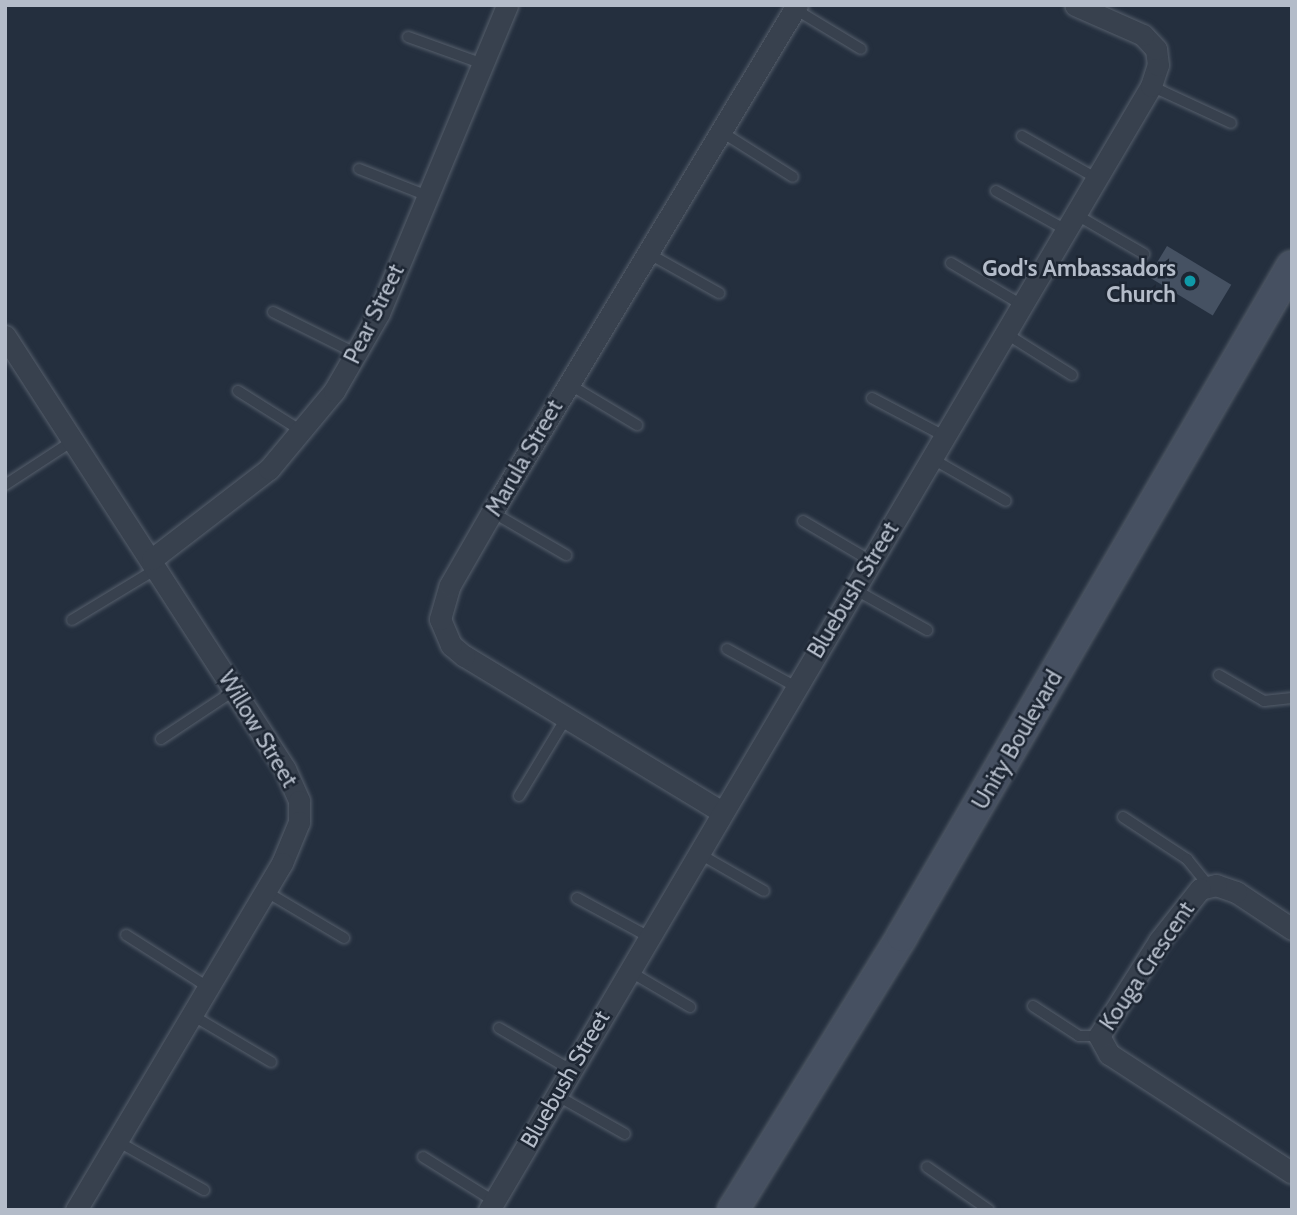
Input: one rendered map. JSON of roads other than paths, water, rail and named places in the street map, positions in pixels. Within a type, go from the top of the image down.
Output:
[{"type":"street","name":"Pear Street","points":[[155,564],[269,469],[303,432],[357,354],[379,313],[507,5]]},
{"type":"street","name":"Bluebush Street","points":[[492,1205],[1152,86],[1158,65],[1156,49],[1143,35],[1074,5]]},
{"type":"street","name":"Marula Street","points":[[722,812],[464,656],[444,632],[440,619],[450,585],[567,383],[796,7]]},
{"type":"street","name":"Unity Boulevard","points":[[733,1210],[902,936],[1292,265]]},
{"type":"street","name":"Willow Street","points":[[5,336],[235,690],[294,784],[299,801],[299,822],[265,891],[76,1210]]},
{"type":"street","name":"Kouga Crescent","points":[[1292,929],[1236,892],[1208,885],[1180,912],[1099,1036],[1109,1054],[1292,1173]]},
{"type":"lane","points":[[796,7],[862,50]]},
{"type":"lane","points":[[408,37],[483,64]]},
{"type":"lane","points":[[1152,86],[1231,123]]},
{"type":"lane","points":[[720,131],[793,177]]},
{"type":"lane","points":[[1022,136],[1096,178]]},
{"type":"lane","points":[[359,169],[428,196]]},
{"type":"lane","points":[[996,191],[1144,254]]},
{"type":"lane","points":[[646,252],[719,293]]},
{"type":"lane","points":[[951,263],[1022,304]]},
{"type":"lane","points":[[273,312],[357,354]]},
{"type":"lane","points":[[1005,333],[1072,375]]},
{"type":"lane","points":[[567,383],[637,425]]},
{"type":"lane","points":[[237,391],[303,432]]},
{"type":"lane","points":[[872,398],[944,436]]},
{"type":"lane","points":[[5,485],[74,440]]},
{"type":"lane","points":[[931,458],[1006,501]]},
{"type":"lane","points":[[492,512],[566,555]]},
{"type":"lane","points":[[803,522],[871,561]]},
{"type":"lane","points":[[72,620],[155,564]]},
{"type":"lane","points":[[854,589],[927,630]]},
{"type":"lane","points":[[727,649],[796,687]]},
{"type":"lane","points":[[1219,675],[1264,701],[1292,698]]},
{"type":"lane","points":[[161,739],[235,690]]},
{"type":"lane","points":[[520,796],[566,718]]},
{"type":"lane","points":[[1123,817],[1187,859],[1208,885]]},
{"type":"lane","points":[[698,853],[764,891]]},
{"type":"lane","points":[[265,891],[344,938]]},
{"type":"lane","points":[[577,898],[649,937]]},
{"type":"lane","points":[[126,934],[208,987]]},
{"type":"lane","points":[[629,971],[690,1007]]},
{"type":"lane","points":[[1033,1006],[1079,1036],[1099,1036]]},
{"type":"lane","points":[[192,1015],[271,1062]]},
{"type":"lane","points":[[499,1028],[571,1070]]},
{"type":"lane","points":[[556,1095],[625,1134]]},
{"type":"lane","points":[[117,1141],[204,1190]]},
{"type":"lane","points":[[423,1157],[492,1205]]},
{"type":"lane","points":[[927,1167],[989,1210]]},
{"type":"place","name":"God's Ambassadors Church","points":[[1190,281]]}]
